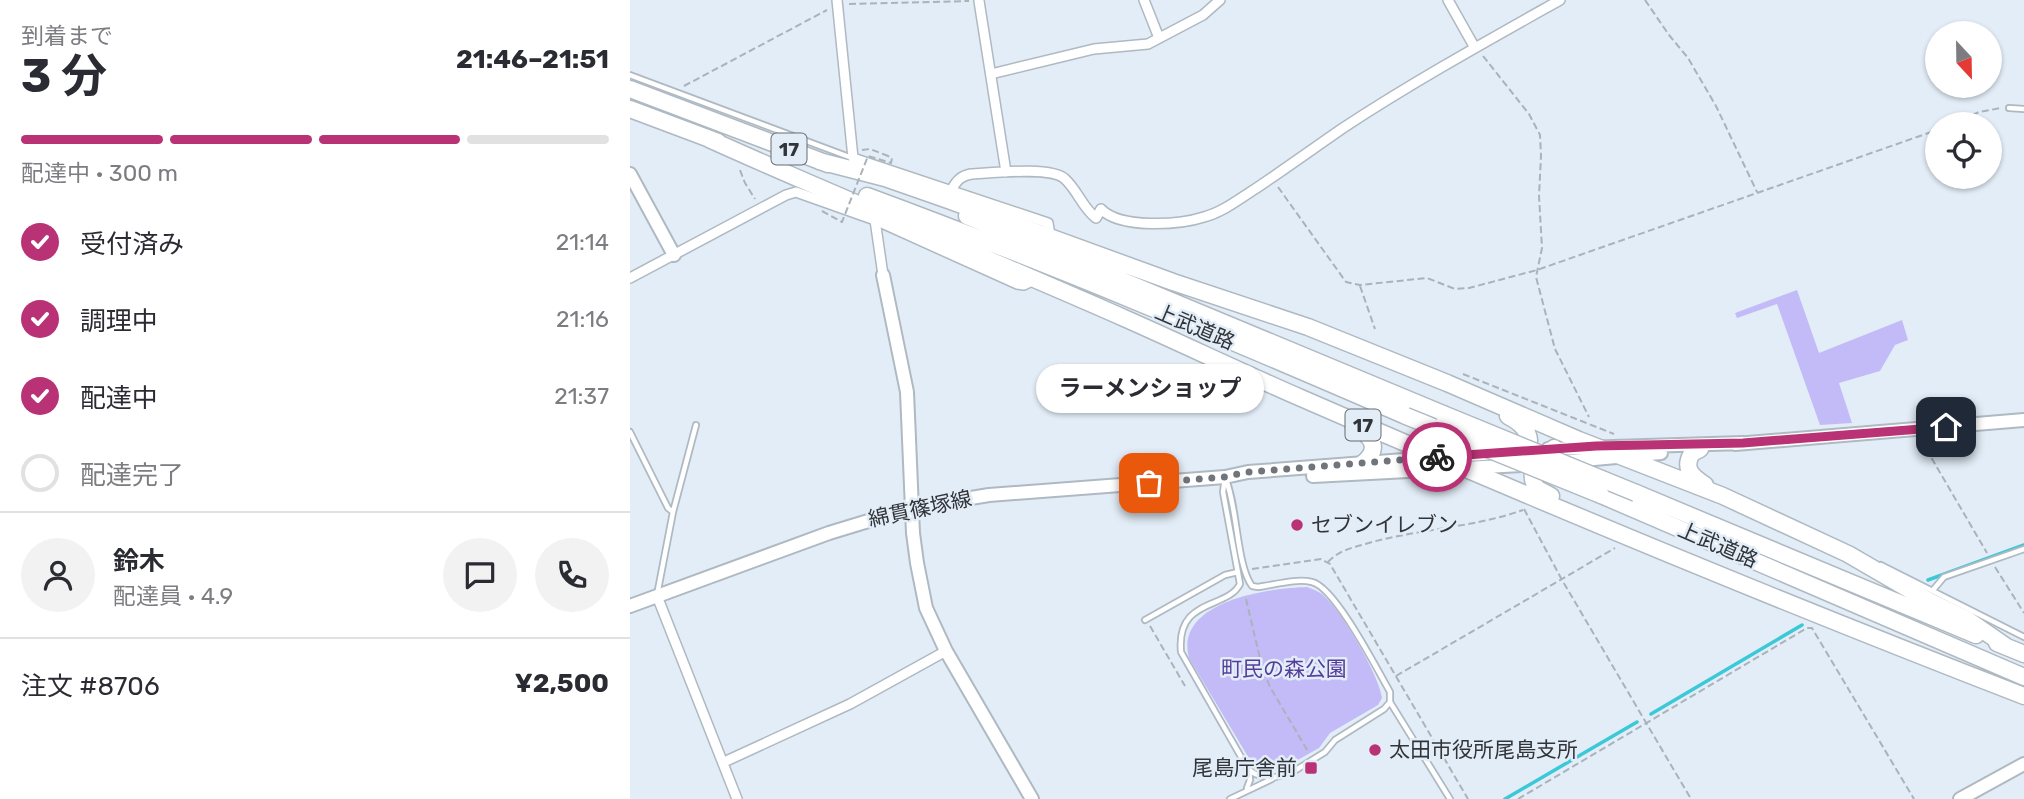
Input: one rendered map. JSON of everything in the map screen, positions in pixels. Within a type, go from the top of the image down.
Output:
[{"type":"highway","name":"上武道路","points":[[630,89],[752,128],[819,161],[948,208],[2024,654]]},
{"type":"highway","name":"上武道路","points":[[630,109],[944,225],[1601,495],[2024,677]]},
{"type":"highway","name":"17","points":[[709,139],[828,193],[922,229],[1299,398],[1586,518],[1817,620],[2024,696]]},
{"type":"highway","name":"17","points":[[819,161],[885,178],[1049,235],[1173,282],[1308,327],[1447,383],[1723,496],[1848,554],[1929,601],[1968,620],[2007,647]]},
{"type":"highway","points":[[1447,383],[1522,424],[1529,437],[1532,478],[1536,488],[1586,518]]},
{"type":"highway","points":[[1299,398],[1369,437],[1373,450],[1362,464]]},
{"type":"highway","points":[[1508,465],[1554,449]]},
{"type":"highway","points":[[1700,449],[1690,456],[1687,464],[1690,473],[1723,496]]},
{"type":"main road","points":[[630,174],[674,255]]},
{"type":"main road","points":[[883,275],[907,392],[911,508],[921,590],[926,608],[946,651],[1032,799]]},
{"type":"main road","name":"綿貫篠塚線","points":[[1554,449],[1743,443],[2024,420]]},
{"type":"main road","name":"綿貫篠塚線","points":[[630,606],[851,525],[911,508],[989,495],[1441,457],[1624,457],[1743,443]]},
{"type":"main road","name":"綿貫篠塚線","points":[[1224,477],[1248,480],[1508,465]]},
{"type":"main road","points":[[1960,799],[2024,764]]},
{"type":"street","points":[[1144,0],[1159,38]]},
{"type":"street","points":[[991,74],[1094,49],[1148,44],[1203,15],[1220,0]]},
{"type":"street","points":[[1448,0],[1475,48]]},
{"type":"street","points":[[952,190],[963,176],[1044,172],[1062,175],[1071,184],[1087,211],[1096,218],[1101,209],[1124,221],[1174,223],[1204,218],[1229,206],[1345,127],[1560,0]]},
{"type":"street","points":[[979,1],[1006,173]]},
{"type":"street","points":[[838,2],[853,158],[1048,223],[1049,235]]},
{"type":"street","points":[[630,278],[791,193],[800,192],[875,220],[1017,285],[1024,285],[1035,279]]},
{"type":"street","points":[[875,220],[883,275]]},
{"type":"street","points":[[657,596],[737,799]]},
{"type":"street","points":[[724,762],[850,704],[946,651]]},
{"type":"lane","points":[[630,75],[681,93],[752,128],[853,158]]},
{"type":"lane","points":[[2009,108],[2024,109]]},
{"type":"lane","points":[[657,596],[673,512],[696,425]]},
{"type":"lane","points":[[630,432],[668,508],[673,512]]},
{"type":"lane","points":[[1224,477],[1223,492],[1240,584],[1238,589],[1197,611],[1182,630],[1181,643],[1186,663],[1248,769],[1250,780],[1244,791]]},
{"type":"lane","points":[[1224,477],[1231,491],[1248,580],[1252,586],[1313,582],[1333,598],[1390,692],[1390,702],[1450,799]]},
{"type":"lane","points":[[1808,528],[2024,637]]},
{"type":"lane","points":[[1933,590],[1944,578],[2024,549]]},
{"type":"lane","points":[[1145,620],[1225,575],[1238,572]]},
{"type":"lane","points":[[1230,799],[1283,776],[1325,752],[1335,740],[1384,709],[1390,702]]},
{"type":"lane","points":[[1248,769],[1264,776],[1283,776]]},
{"type":"path","points":[[1645,0],[1689,58],[1716,106],[1757,192]]},
{"type":"path","points":[[681,93],[684,85],[838,2],[979,1]]},
{"type":"path","points":[[1475,48],[1529,114],[1539,135],[1542,260],[1536,276],[1555,349],[1589,417]]},
{"type":"path","points":[[1979,112],[2009,108]]},
{"type":"path","points":[[1272,178],[1346,282],[1360,285],[1427,278],[1461,290],[1537,270],[1925,134]]},
{"type":"path","points":[[822,211],[842,222],[868,156],[891,163],[892,158],[888,156],[870,149],[862,150]]},
{"type":"path","points":[[740,167],[745,183],[761,209]]},
{"type":"path","points":[[1360,285],[1375,329]]},
{"type":"path","points":[[1920,429],[1922,441],[2024,613]]},
{"type":"path","points":[[1327,563],[1343,551],[1405,533],[1506,516],[1523,510],[1527,501],[1536,497]]},
{"type":"path","points":[[1523,510],[1691,799]]},
{"type":"path","points":[[1396,676],[1618,547],[1626,536]]},
{"type":"path","points":[[1246,599],[1262,667],[1270,687],[1309,754]]},
{"type":"path","points":[[1145,620],[1185,686]]},
{"type":"path","points":[[1518,799],[1807,628],[1812,628],[1914,799]]},
{"type":"green space","points":[[1797,290],[1819,353],[1902,320],[1908,340],[1895,345],[1880,371],[1839,383],[1852,423],[1820,425],[1777,304],[1737,318],[1735,313]]},
{"type":"green space","name":"町民の森公園","points":[[1307,587],[1322,594],[1333,605],[1368,661],[1382,698],[1378,705],[1330,733],[1319,748],[1280,770],[1257,767],[1250,760],[1189,658],[1188,639],[1196,623],[1210,611],[1228,602],[1270,590]]},
{"type":"waterway","points":[[1928,580],[2024,545]]},
{"type":"waterway","points":[[1651,714],[1802,625]]},
{"type":"waterway","points":[[1505,799],[1637,722]]},
{"type":"way so far","points":[[1149,483],[1437,457]]},
{"type":"place","name":"ラーメンショップ","points":[[1149,483]]},
{"type":"place","name":"セブンイレブン","points":[[1297,525]]},
{"type":"place","name":"太田市役所尾島支所","points":[[1375,750]]},
{"type":"place","name":"尾島庁舎前","points":[[1311,768]]},
{"type":"route","points":[[1437,457],[1596,446],[1743,443],[1946,427]]}]
